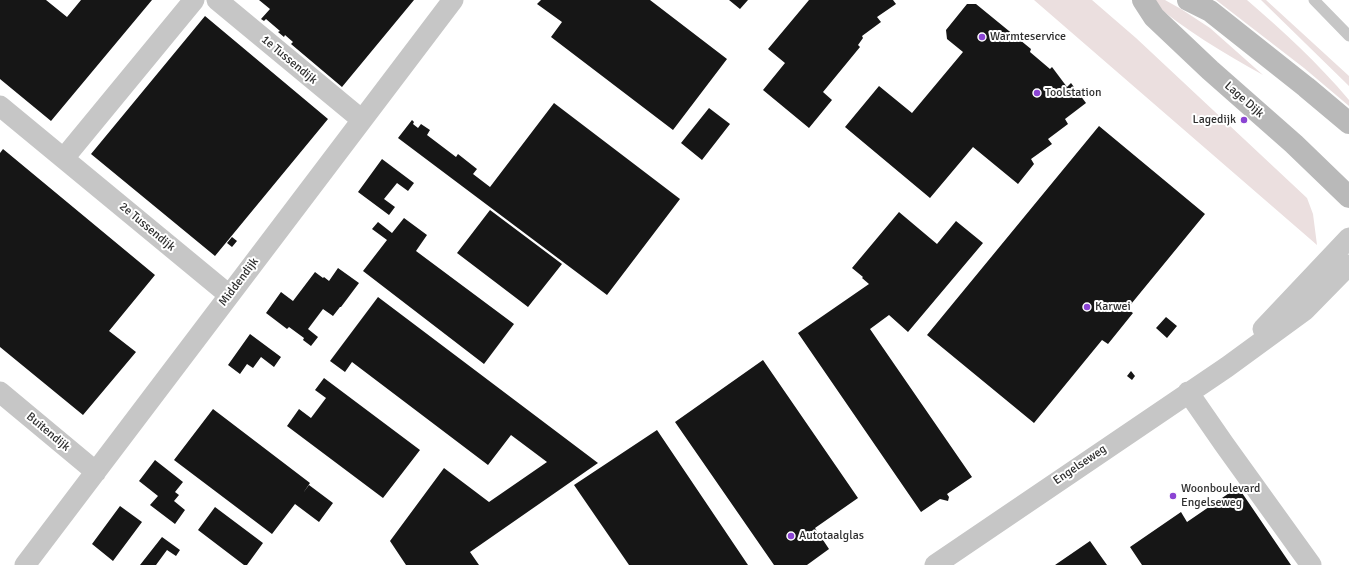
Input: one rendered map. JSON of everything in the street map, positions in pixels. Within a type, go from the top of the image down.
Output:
[{"type":"main road","name":"Lage Dijk","points":[[1143,0],[1154,18],[1294,144],[1349,197]]},
{"type":"main road","points":[[1188,0],[1210,11],[1349,123]]},
{"type":"street","points":[[64,158],[194,0]]},
{"type":"street","name":"1e Tussendijk","points":[[217,0],[362,120]]},
{"type":"street","name":"Middendijk","points":[[25,565],[453,0]]},
{"type":"street","name":"2e Tussendijk","points":[[0,106],[229,295]]},
{"type":"street","name":"Engelseweg","points":[[1226,367],[1349,238]]},
{"type":"street","name":"Engelseweg","points":[[935,565],[1226,367],[1305,310],[1349,265]]},
{"type":"street","name":"Buitendijk","points":[[0,392],[96,472]]},
{"type":"street","points":[[1188,392],[1311,565]]},
{"type":"lane","points":[[1314,0],[1349,36]]},
{"type":"shaded area","points":[[1034,0],[1092,0],[1136,38],[1307,198],[1313,214],[1317,245]]},
{"type":"shaded area","points":[[1150,0],[1165,0],[1210,28],[1263,75],[1219,50],[1190,31]]},
{"type":"shaded area","points":[[1216,0],[1247,0],[1313,60],[1349,100],[1349,106],[1304,68]]},
{"type":"shaded area","points":[[1261,0],[1266,0],[1349,76],[1349,86]]},
{"type":"building","points":[[0,0],[46,0],[67,17],[81,0],[152,0],[51,121],[0,79]]},
{"type":"building","points":[[259,0],[414,0],[342,87],[291,44],[293,42],[285,35],[284,37],[278,32],[280,31],[266,19],[264,21],[261,19],[270,9]]},
{"type":"building","points":[[541,0],[650,0],[727,59],[673,130],[551,37],[562,22],[537,4]]},
{"type":"building","points":[[729,0],[748,0],[740,9]]},
{"type":"building","points":[[809,0],[893,0],[896,4],[877,17],[881,22],[862,36],[863,38],[858,45],[860,47],[823,92],[832,100],[809,128],[763,90],[785,63],[768,49]]},
{"type":"building","points":[[967,4],[976,4],[1031,49],[1030,52],[1050,69],[1052,67],[1067,87],[1071,83],[1086,103],[1065,119],[1068,124],[1048,139],[1052,144],[1031,159],[1034,164],[1018,184],[973,147],[930,198],[845,127],[879,86],[912,113],[963,52],[947,39],[946,30]]},
{"type":"building","points":[[205,16],[328,119],[215,256],[91,154]]},
{"type":"building","points":[[554,103],[680,199],[607,295],[398,138],[412,120],[414,122],[413,124],[418,128],[421,124],[430,130],[427,135],[456,157],[458,154],[477,169],[473,174],[490,187]]},
{"type":"building","points":[[709,108],[730,124],[702,160],[681,143]]},
{"type":"building","points":[[1099,126],[1205,214],[1127,309],[1133,313],[1108,344],[1102,340],[1034,423],[927,335]]},
{"type":"building","points":[[3,149],[155,275],[109,331],[136,352],[83,415],[0,347],[0,153]]},
{"type":"building","points":[[382,159],[414,183],[408,191],[397,183],[384,199],[395,207],[389,215],[358,192]]},
{"type":"building","points":[[490,210],[562,264],[528,307],[457,253]]},
{"type":"building","points":[[899,212],[937,244],[956,221],[983,243],[908,332],[889,315],[870,329],[972,477],[947,494],[949,497],[948,501],[940,499],[921,512],[798,333],[869,284],[852,268]]},
{"type":"building","points":[[404,218],[427,235],[416,251],[514,324],[484,364],[363,271],[387,240],[372,229],[378,222],[392,233]]},
{"type":"building","points":[[232,237],[237,241],[232,247],[227,243]]},
{"type":"building","points":[[338,268],[359,283],[333,316],[323,309],[308,329],[318,337],[311,346],[303,340],[304,338],[289,327],[287,329],[266,313],[281,292],[293,301],[315,272],[329,281]]},
{"type":"building","points":[[378,297],[598,463],[470,552],[479,565],[406,565],[390,541],[444,468],[489,502],[547,462],[511,435],[488,465],[352,362],[345,372],[330,361]]},
{"type":"building","points":[[1166,317],[1177,326],[1167,338],[1156,328]]},
{"type":"building","points":[[250,334],[281,357],[274,367],[261,357],[253,368],[247,364],[240,374],[228,365]]},
{"type":"building","points":[[763,360],[858,498],[815,528],[829,549],[807,565],[774,565],[675,422]]},
{"type":"building","points":[[1131,371],[1135,376],[1132,380],[1127,376]]},
{"type":"building","points":[[324,378],[420,450],[383,498],[287,426],[299,409],[311,418],[326,398],[315,390]]},
{"type":"building","points":[[213,409],[310,483],[303,493],[309,485],[333,503],[319,522],[295,504],[272,534],[174,460]]},
{"type":"building","points":[[657,430],[748,565],[629,565],[574,485]]},
{"type":"building","points":[[155,460],[183,482],[175,492],[179,495],[174,501],[185,510],[175,524],[150,505],[158,496],[139,481]]},
{"type":"building","points":[[1238,487],[1291,565],[1142,565],[1130,547],[1181,512],[1187,522]]},
{"type":"building","points":[[120,506],[142,522],[113,561],[92,544]]},
{"type":"building","points":[[215,507],[263,543],[247,565],[244,565],[198,530]]},
{"type":"building","points":[[162,537],[180,550],[176,556],[167,550],[156,565],[140,565]]},
{"type":"building","points":[[1090,541],[1107,565],[1055,565]]},
{"type":"place","name":"Warmteservice","points":[[982,37]]},
{"type":"place","name":"Toolstation","points":[[1037,93]]},
{"type":"place","name":"Lagedijk","points":[[1244,120]]},
{"type":"place","name":"Karwei","points":[[1087,307]]},
{"type":"place","name":"Woonboulevard Engelseweg","points":[[1173,496]]},
{"type":"place","name":"Autotaalglas","points":[[791,536]]}]
